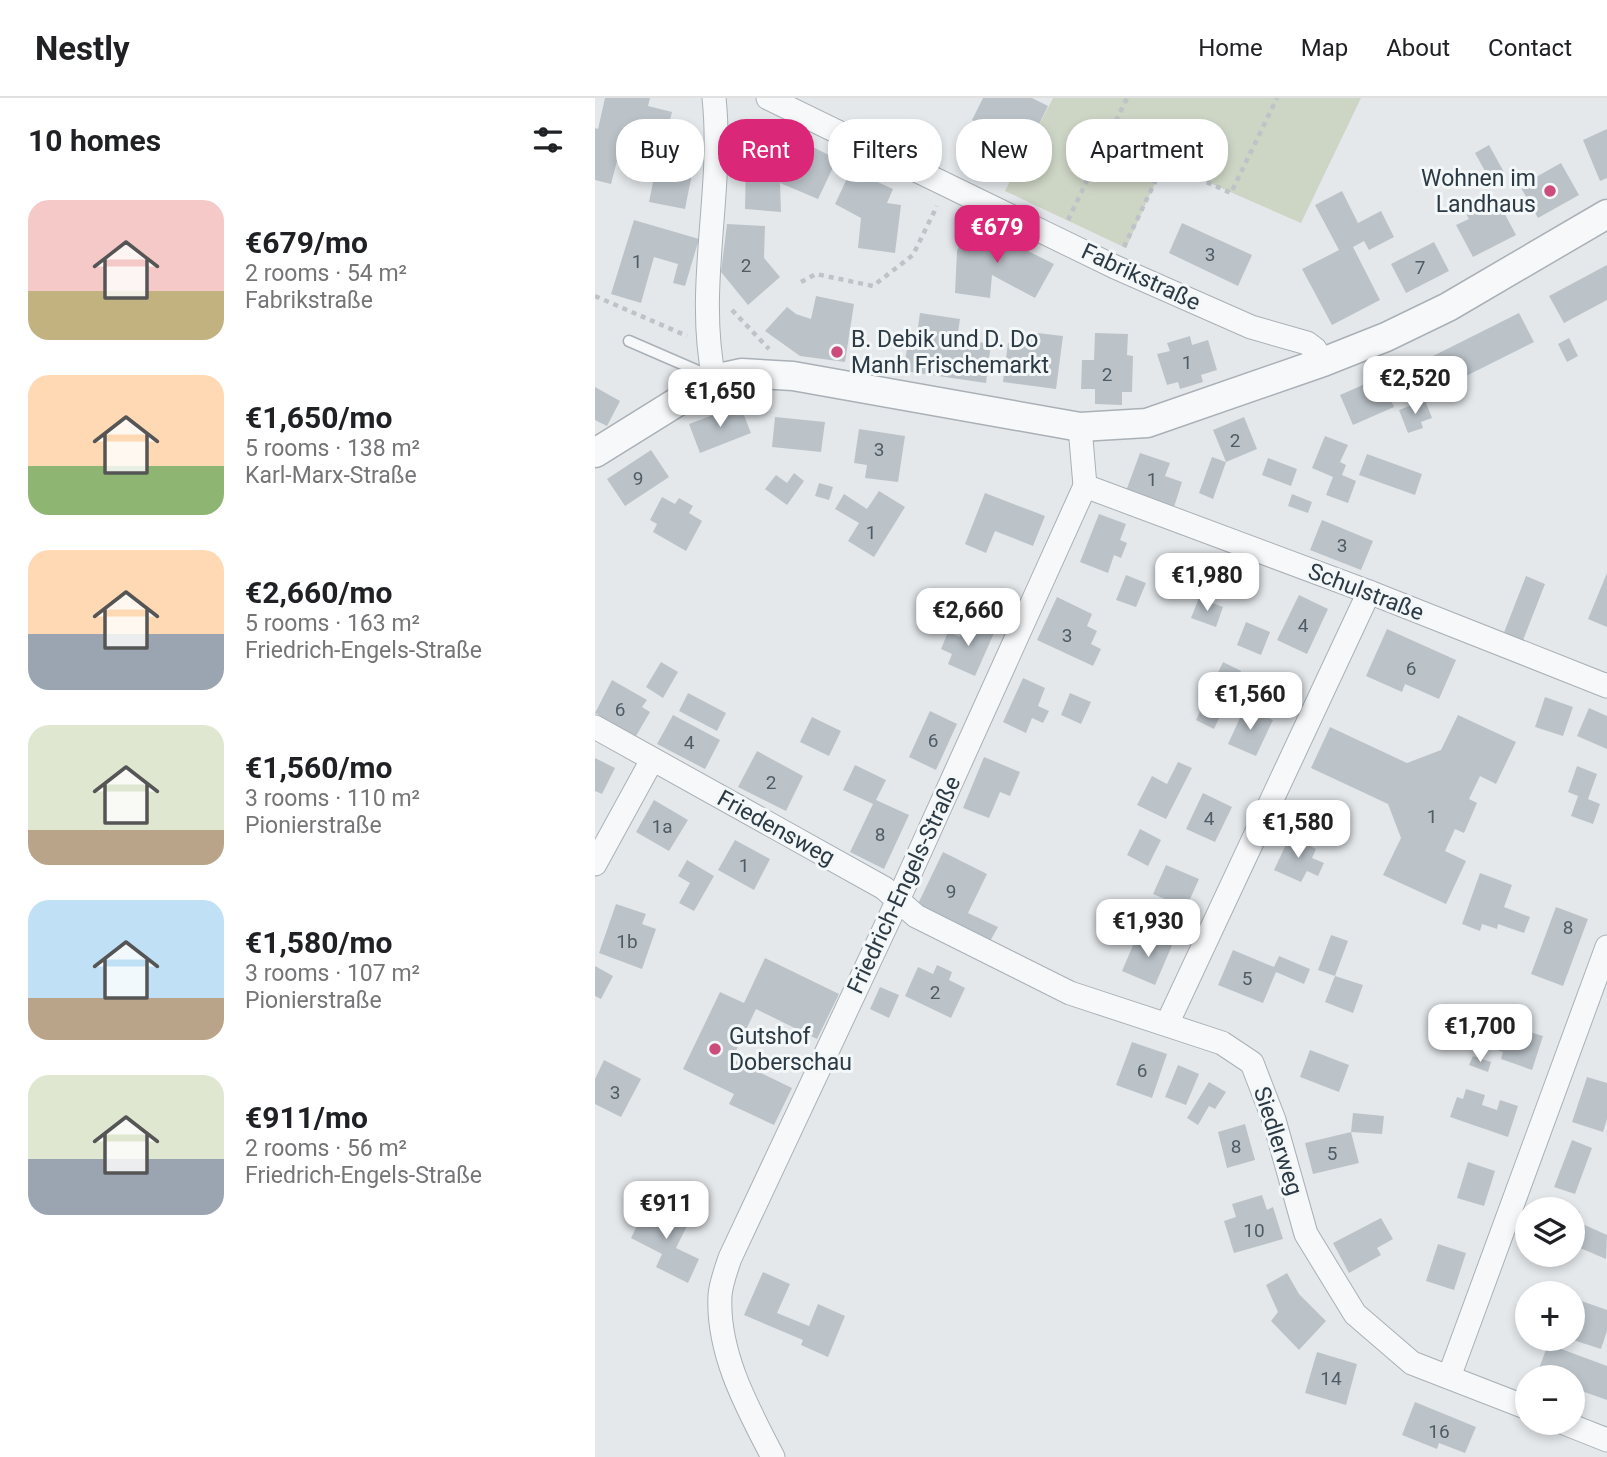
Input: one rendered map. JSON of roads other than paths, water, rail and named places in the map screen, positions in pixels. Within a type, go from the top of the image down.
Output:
[{"type":"street","points":[[714,98],[718,132],[708,283],[707,345],[714,379]]},
{"type":"street","name":"Fabrikstraße","points":[[768,98],[1115,267],[1251,327],[1307,344],[1315,349],[1323,362]]},
{"type":"street","points":[[595,453],[714,379],[743,373],[793,376],[1080,427],[1147,423],[1323,362],[1448,307],[1607,214]]},
{"type":"street","name":"Friedrich-Engels-Straße","points":[[773,1457],[741,1393],[721,1331],[720,1293],[730,1258],[898,900],[1085,486],[1080,427]]},
{"type":"street","name":"Schulstraße","points":[[1085,486],[1369,592],[1607,686]]},
{"type":"street","points":[[1167,1024],[1369,592]]},
{"type":"street","name":"Friedensweg","points":[[595,727],[884,888],[898,900]]},
{"type":"street","points":[[595,864],[652,760]]},
{"type":"street","name":"Siedlerweg","points":[[898,900],[916,916],[1070,993],[1222,1043],[1252,1063],[1274,1120],[1306,1234],[1355,1314],[1412,1363],[1515,1403]]},
{"type":"street","points":[[1449,1377],[1607,947]]},
{"type":"street","points":[[1585,1431],[1607,1440]]},
{"type":"lane","points":[[629,341],[714,379]]},
{"type":"place","name":"Wohnen im Landhaus","points":[[1550,191]]},
{"type":"place","name":"B. Debik und D. Do Manh Frischemarkt","points":[[837,352]]},
{"type":"place","name":"Gutshof Doberschau","points":[[715,1049]]}]
